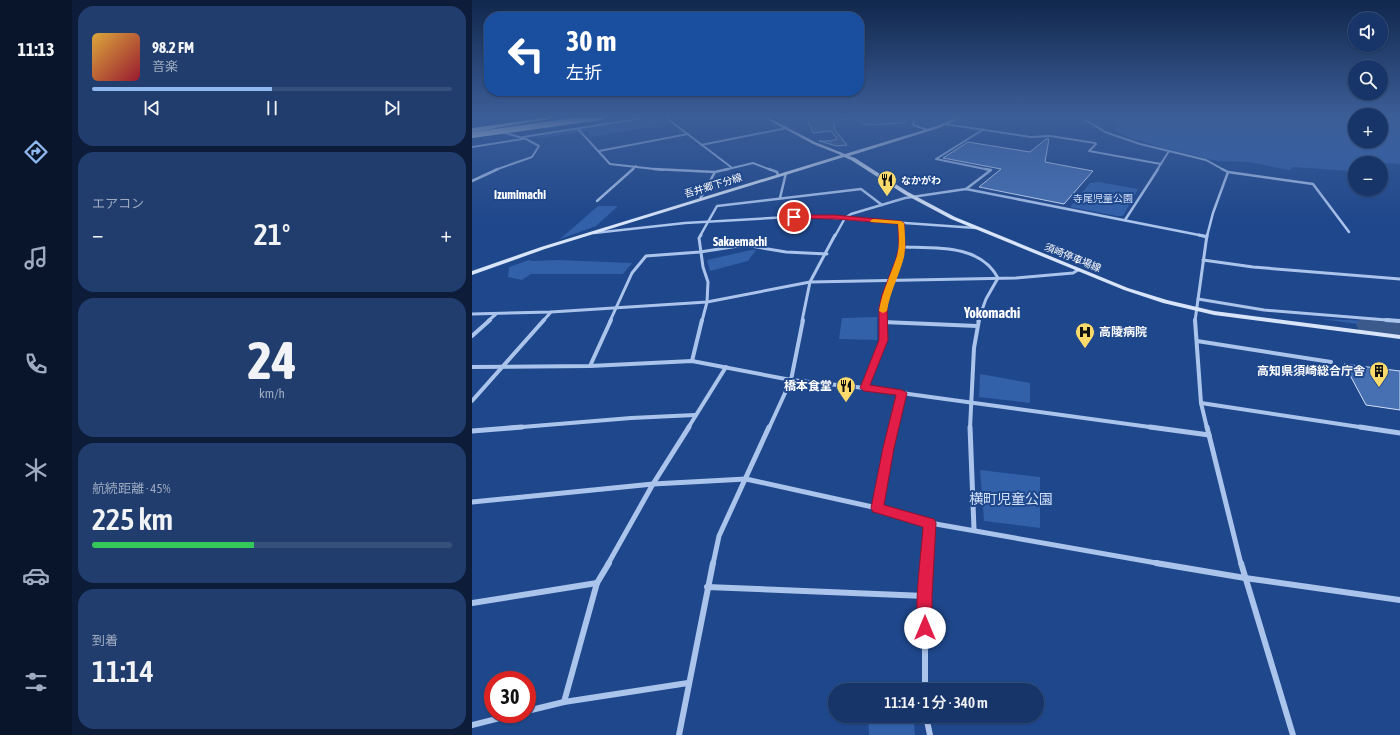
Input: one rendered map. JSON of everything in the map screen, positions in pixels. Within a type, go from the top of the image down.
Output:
[{"type":"main road","name":"須崎停車場線","points":[[835,151],[844,155],[913,197],[976,228],[1078,270],[1147,296],[1197,309],[1400,337]]},
{"type":"main road","name":"吾井郷下分線","points":[[472,273],[543,248],[856,151]]},
{"type":"street","points":[[472,181],[481,175],[524,160],[534,155],[535,151]]},
{"type":"street","points":[[599,151],[608,163],[673,171],[715,172],[749,163],[757,164],[776,172],[778,175]]},
{"type":"street","points":[[710,151],[731,167]]},
{"type":"street","points":[[948,151],[936,159],[991,170],[966,189]]},
{"type":"street","points":[[1090,151],[1161,164]]},
{"type":"street","points":[[1125,220],[1169,151]]},
{"type":"street","points":[[1170,151],[1214,163],[1228,172],[1280,178],[1312,184],[1349,232]]},
{"type":"street","points":[[597,201],[636,166]]},
{"type":"street","points":[[700,199],[715,172]]},
{"type":"street","points":[[1228,172],[1208,236],[1198,299],[1195,326],[1201,403],[1245,578],[1293,735]]},
{"type":"street","points":[[780,198],[786,173]]},
{"type":"street","points":[[692,361],[707,302],[708,282],[700,252],[699,238],[710,221],[717,206],[861,189],[882,205]]},
{"type":"street","points":[[679,735],[707,587],[719,536],[791,380],[810,282],[827,254],[845,218],[851,214],[913,197],[966,189],[1208,236]]},
{"type":"street","points":[[590,234],[710,221],[806,216],[976,228]]},
{"type":"street","points":[[864,388],[884,340],[883,308],[886,295],[900,259],[902,247],[901,223]]},
{"type":"street","points":[[590,366],[632,273],[646,256],[700,252],[745,245],[786,252],[827,254]]},
{"type":"street","points":[[902,247],[944,249],[970,254],[983,259],[996,271],[998,278],[987,297],[977,326],[970,403],[970,488],[974,530]]},
{"type":"street","points":[[1203,260],[1253,267],[1400,278]]},
{"type":"street","points":[[472,314],[551,312],[707,302],[810,282],[892,282],[1048,276],[1073,273],[1078,270]]},
{"type":"street","points":[[1198,299],[1264,310],[1400,321]]},
{"type":"street","points":[[472,401],[551,312]]},
{"type":"street","points":[[472,336],[496,314]]},
{"type":"street","points":[[883,322],[977,326]]},
{"type":"street","points":[[1197,341],[1331,362]]},
{"type":"street","points":[[472,368],[590,366],[692,361],[791,380],[864,388],[1209,435]]},
{"type":"street","points":[[564,702],[597,583],[653,484],[695,415],[726,368]]},
{"type":"street","points":[[877,508],[888,448],[902,393]]},
{"type":"street","points":[[1201,403],[1400,433]]},
{"type":"street","points":[[472,431],[631,418],[695,415]]},
{"type":"street","points":[[472,502],[653,484],[746,479],[877,508],[930,523],[1245,578],[1400,600]]},
{"type":"street","points":[[925,683],[925,596],[930,523]]},
{"type":"street","points":[[472,603],[597,583]]},
{"type":"street","points":[[707,587],[925,596]]},
{"type":"street","points":[[536,709],[564,702],[688,683]]},
{"type":"street","points":[[472,724],[484,721]]},
{"type":"street","points":[[927,723],[930,735]]},
{"type":"green space","points":[[1178,151],[1400,151],[1400,164],[1388,163],[1388,156],[1348,156],[1348,171],[1294,167],[1289,170],[1249,162],[1217,161]]},
{"type":"green space","name":"寺尾児童公園","points":[[1099,182],[1138,189],[1123,216],[1070,207],[1090,183]]},
{"type":"green space","points":[[598,206],[618,206],[596,226],[560,239]]},
{"type":"green space","points":[[756,250],[748,261],[710,271],[707,260]]},
{"type":"green space","points":[[529,260],[632,263],[623,274],[531,274],[522,280],[508,277],[509,267]]},
{"type":"green space","points":[[877,317],[877,340],[839,339],[842,318]]},
{"type":"green space","points":[[1322,319],[1400,322],[1400,330]]},
{"type":"green space","points":[[980,374],[1030,383],[1030,403],[979,397]]},
{"type":"green space","name":"横町児童公園","points":[[980,470],[1040,477],[1040,528],[984,521]]},
{"type":"green space","points":[[868,723],[914,723],[915,735],[869,735]]},
{"type":"building","points":[[953,151],[1047,151],[1045,162],[1093,171],[1064,204],[979,187],[1001,169],[943,158]]},
{"type":"building","name":"高知県須崎総合庁舎","points":[[1344,364],[1400,371],[1400,410],[1366,405]]},
{"type":"waterway","points":[[1369,325],[1400,328]]},
{"type":"slow traffic","points":[[873,221],[901,223],[902,247],[900,259],[886,295],[883,311]]},
{"type":"place","name":"なかがわ","points":[[887,197]]},
{"type":"place","name":"高陵病院","points":[[1085,349]]},
{"type":"place","name":"高知県須崎総合庁舎","points":[[1379,388]]},
{"type":"place","name":"橋本食堂","points":[[846,403]]},
{"type":"district","name":"Izumimachi","points":[[520,195]]},
{"type":"district","name":"Sakaemachi","points":[[740,242]]},
{"type":"district","name":"Yokomachi","points":[[992,313]]},
{"type":"route","points":[[794,217],[835,217],[901,223],[902,247],[900,259],[886,295],[883,308],[884,340],[864,388],[902,393],[888,448],[877,508],[930,523],[925,596],[925,628]]}]
